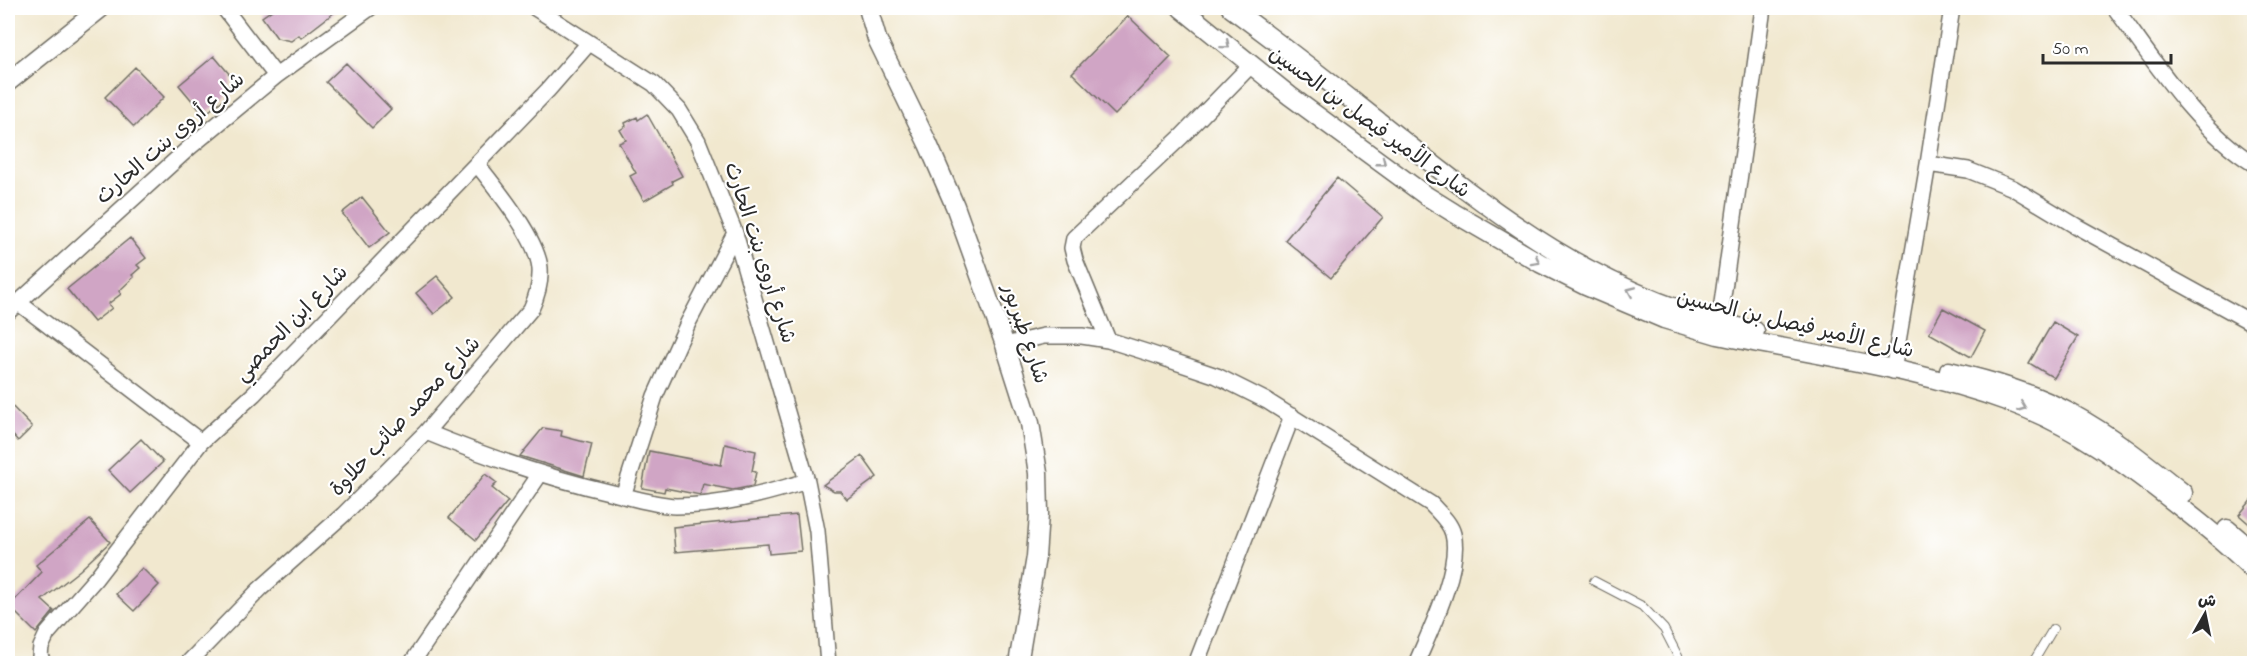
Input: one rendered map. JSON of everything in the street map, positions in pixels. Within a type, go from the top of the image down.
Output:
[{"type":"street","points":[[8,81],[101,8]]},
{"type":"street","points":[[224,8],[276,76]]},
{"type":"street","name":"شارع أروى بنت الحارث","points":[[13,307],[190,147],[276,76],[370,8]]},
{"type":"street","name":"شارع أروى بنت الحارث","points":[[535,8],[654,84],[680,110],[702,149],[735,233],[807,481],[817,531],[828,663]]},
{"type":"street","name":"شارع طبربور","points":[[857,8],[877,39]]},
{"type":"street","name":"شارع طبربور","points":[[868,8],[877,39],[945,182],[1005,345],[1030,423],[1039,490],[1036,557],[1018,663]]},
{"type":"street","name":"شارع الأمير فيصل بن الحسين","points":[[1181,8],[1251,65],[1425,195],[1540,263],[1641,310],[1719,329],[1998,384],[2023,393],[2070,413],[2145,463],[2254,552]]},
{"type":"street","name":"شارع الأمير فيصل بن الحسين","points":[[1231,8],[1483,204],[1586,269],[1625,289],[1719,329]]},
{"type":"street","points":[[1719,329],[1763,8]]},
{"type":"street","points":[[1893,365],[1952,8]]},
{"type":"street","points":[[2115,8],[2154,61],[2197,113],[2241,155],[2254,164]]},
{"type":"street","name":"شارع ابن الحمصي","points":[[44,663],[40,656],[47,634],[96,578],[201,442],[254,394],[548,90],[589,43]]},
{"type":"street","points":[[1108,340],[1075,260],[1072,248],[1074,238],[1181,137],[1251,65]]},
{"type":"street","points":[[1333,127],[1359,106]]},
{"type":"street","name":"شارع محمد صائب حلاوة","points":[[187,663],[260,589],[343,515],[426,432],[525,318],[537,298],[540,267],[537,256],[514,215],[477,164]]},
{"type":"street","points":[[1928,164],[1968,170],[2013,188],[2076,226],[2254,324]]},
{"type":"street","points":[[623,496],[655,396],[688,323],[735,233]]},
{"type":"street","points":[[13,307],[201,442]]},
{"type":"street","points":[[1005,345],[1044,336],[1063,335],[1108,340],[1217,376],[1259,396],[1431,504],[1446,520],[1453,534],[1454,552],[1445,592],[1416,663]]},
{"type":"street","name":"شارع الأمير فيصل بن الحسين","points":[[1893,365],[2012,403],[2065,426],[2151,483],[2227,544],[2254,571]]},
{"type":"street","points":[[1196,663],[1292,416]]},
{"type":"street","points":[[426,432],[472,451],[540,474],[623,496],[674,506],[698,505],[747,497],[807,481]]},
{"type":"street","points":[[411,663],[540,474]]},
{"type":"lane","points":[[1594,581],[1642,606],[1664,629],[1682,663]]},
{"type":"lane","points":[[2032,663],[2053,628]]},
{"type":"building","points":[[275,8],[340,8],[301,38],[299,35],[291,41],[277,38],[262,17]]},
{"type":"building","points":[[1128,16],[1171,57],[1115,115],[1072,73]]},
{"type":"building","points":[[214,56],[231,76],[231,83],[225,98],[204,115],[179,85]]},
{"type":"building","points":[[346,63],[391,109],[372,128],[326,82]]},
{"type":"building","points":[[135,67],[164,97],[134,127],[105,97]]},
{"type":"building","points":[[647,114],[682,176],[644,201],[630,176],[636,173],[619,143],[626,140],[620,130],[626,126],[625,123],[637,117],[638,120]]},
{"type":"building","points":[[1337,178],[1383,217],[1331,278],[1285,240]]},
{"type":"building","points":[[362,197],[390,232],[369,248],[342,213]]},
{"type":"building","points":[[130,238],[146,258],[137,265],[140,268],[119,291],[121,294],[108,304],[112,308],[94,322],[67,289]]},
{"type":"building","points":[[437,276],[455,297],[434,314],[416,293]]},
{"type":"building","points":[[1943,308],[1985,331],[1971,357],[1929,333]]},
{"type":"building","points":[[2053,322],[2078,337],[2054,378],[2029,363]]},
{"type":"building","points":[[8,402],[32,427],[18,441],[8,430]]},
{"type":"building","points":[[543,428],[562,431],[561,436],[592,444],[584,476],[520,456]]},
{"type":"building","points":[[141,439],[163,462],[130,493],[108,470]]},
{"type":"building","points":[[725,444],[756,451],[752,471],[756,472],[753,486],[733,490],[703,484],[700,495],[665,488],[664,492],[642,488],[649,451],[721,465]]},
{"type":"building","points":[[862,456],[877,477],[847,499],[840,491],[834,491],[823,485]]},
{"type":"building","points":[[485,474],[497,483],[492,488],[508,501],[476,540],[449,518]]},
{"type":"building","points":[[2254,497],[2254,528],[2239,515]]},
{"type":"building","points":[[797,515],[801,551],[769,554],[768,544],[675,552],[673,527]]},
{"type":"building","points":[[90,520],[110,542],[80,570],[42,600],[54,611],[36,633],[9,606],[42,572],[36,565]]},
{"type":"building","points":[[142,568],[159,585],[134,611],[116,594]]}]
